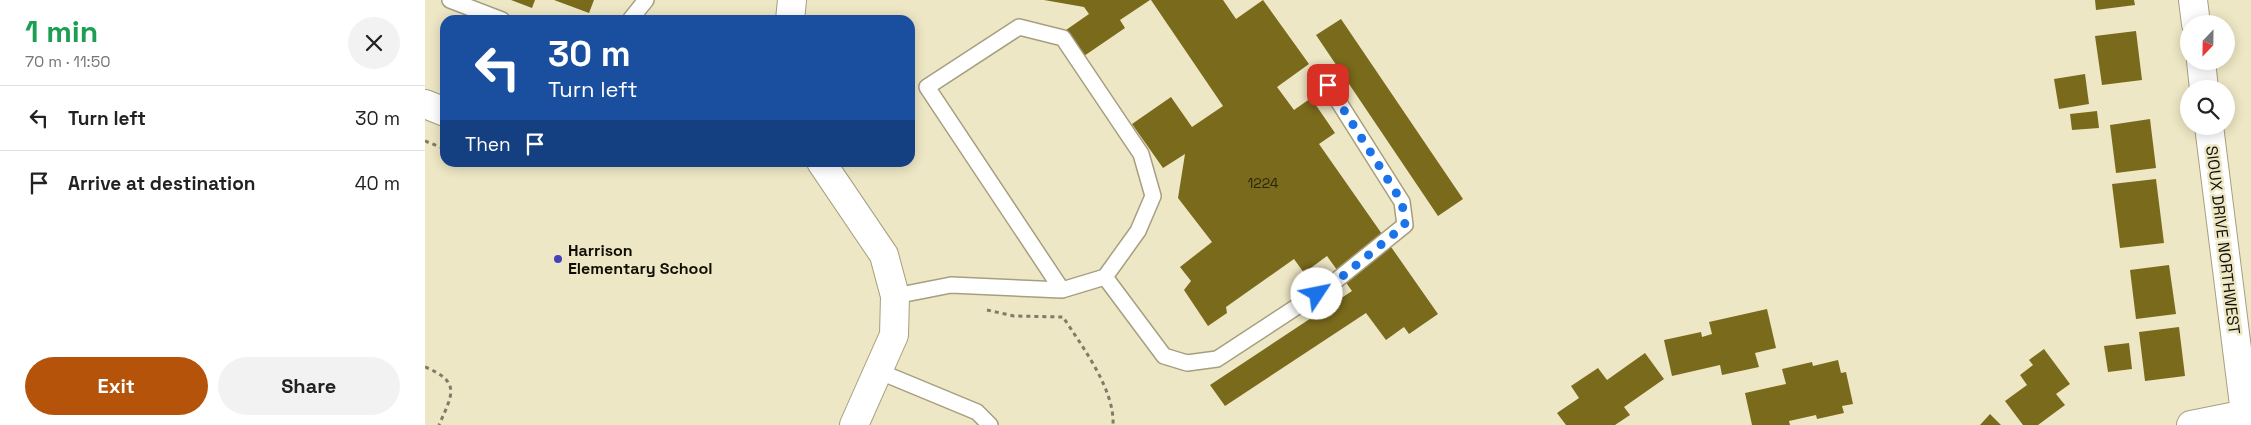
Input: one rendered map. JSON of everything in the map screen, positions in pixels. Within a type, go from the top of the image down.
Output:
[{"type":"street","points":[[790,15],[792,0]]},
{"type":"street","points":[[2193,0],[2195,15]]},
{"type":"street","points":[[425,104],[440,110]]},
{"type":"street","name":"SIOUX DRIVE NORTHWEST","points":[[2210,135],[2248,413]]},
{"type":"street","points":[[824,167],[884,255],[895,296],[894,335],[855,425]]},
{"type":"street","points":[[2191,425],[2248,413]]},
{"type":"lane","points":[[450,0],[489,15]]},
{"type":"lane","points":[[634,15],[646,0]]},
{"type":"lane","points":[[895,296],[951,285],[1062,290],[1105,277],[1138,231],[1153,196],[1141,154],[1063,38],[1019,27],[927,87],[1062,290]]},
{"type":"lane","points":[[1105,277],[1164,356],[1187,363],[1217,360],[1333,284],[1405,225],[1402,202],[1328,85]]},
{"type":"lane","points":[[878,371],[977,412],[990,425]]},
{"type":"path","points":[[425,141],[440,147]]},
{"type":"path","points":[[986,310],[1013,316],[1063,317],[1088,356],[1111,403],[1113,425]]},
{"type":"path","points":[[425,367],[447,378],[452,386],[451,395],[439,425]]},
{"type":"building","points":[[511,0],[535,0],[532,8]]},
{"type":"building","points":[[554,0],[594,0],[589,13]]},
{"type":"building","points":[[1044,0],[1150,0],[1120,20],[1125,28],[1084,56],[1066,30],[1089,14],[1084,7]]},
{"type":"building","points":[[1151,0],[1223,0],[1236,19],[1263,0],[1309,64],[1277,87],[1294,110],[1311,98],[1335,133],[1319,144],[1438,314],[1409,334],[1404,327],[1386,340],[1366,313],[1225,406],[1210,385],[1352,291],[1327,256],[1304,273],[1294,259],[1226,307],[1227,313],[1208,326],[1184,290],[1191,281],[1180,267],[1212,242],[1178,198],[1185,154],[1163,168],[1132,124],[1171,97],[1192,127],[1223,106]]},
{"type":"building","points":[[2095,0],[2134,0],[2135,5],[2096,10]]},
{"type":"building","points":[[1341,19],[1463,199],[1438,216],[1316,35]]},
{"type":"building","points":[[2136,31],[2142,80],[2102,85],[2095,36]]},
{"type":"building","points":[[2085,74],[2089,104],[2059,109],[2054,79]]},
{"type":"building","points":[[2097,111],[2099,128],[2072,130],[2070,114]]},
{"type":"building","points":[[2150,119],[2156,168],[2116,173],[2110,125]]},
{"type":"building","points":[[2156,179],[2164,243],[2120,248],[2112,184]]},
{"type":"building","points":[[2169,265],[2176,314],[2136,319],[2130,270]]},
{"type":"building","points":[[1767,309],[1776,348],[1755,353],[1759,367],[1722,375],[1720,365],[1672,376],[1664,340],[1701,332],[1702,337],[1712,334],[1709,322]]},
{"type":"building","points":[[2179,327],[2185,376],[2145,381],[2139,332]]},
{"type":"building","points":[[2129,343],[2132,369],[2108,372],[2104,346]]},
{"type":"building","points":[[2044,349],[2070,384],[2056,394],[2065,405],[2038,425],[2023,425],[2005,401],[2027,385],[2020,375],[2033,365],[2029,360]]},
{"type":"building","points":[[1645,353],[1664,379],[1624,407],[1630,415],[1615,425],[1566,425],[1557,413],[1579,398],[1571,386],[1598,368],[1607,380]]},
{"type":"building","points":[[1838,360],[1841,373],[1846,372],[1853,404],[1842,406],[1844,413],[1817,419],[1816,415],[1789,421],[1790,425],[1752,425],[1745,393],[1786,384],[1782,369],[1812,362],[1813,366]]},
{"type":"building","points":[[1990,414],[2001,425],[1980,425]]},
{"type":"place","name":"Harrison Elementary School","points":[[558,259]]},
{"type":"route","points":[[1317,294],[1333,284],[1405,225],[1402,202],[1328,85]]}]
